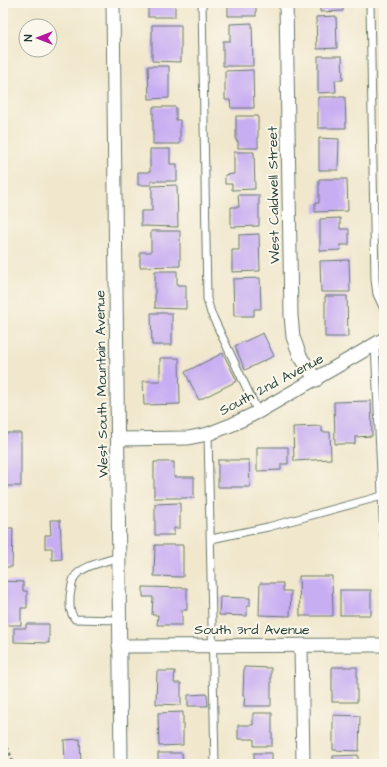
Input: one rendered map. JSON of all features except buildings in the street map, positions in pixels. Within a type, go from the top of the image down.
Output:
[{"type":"street","name":"West South Mountain Avenue","points":[[113,3],[121,764]]},
{"type":"street","name":"West Caldwell Street","points":[[286,3],[291,316],[293,338],[300,356],[316,380]]},
{"type":"street","name":"South 2nd Avenue","points":[[118,439],[188,438],[208,434],[232,425],[258,412],[316,380],[379,342]]},
{"type":"street","name":"South 3rd Avenue","points":[[119,646],[384,645]]},
{"type":"street","points":[[301,646],[303,764]]},
{"type":"lane","points":[[202,3],[208,299],[212,313],[258,412]]},
{"type":"lane","points":[[370,3],[375,280],[377,294],[384,309]]},
{"type":"lane","points":[[379,342],[384,536]]},
{"type":"lane","points":[[208,434],[214,764]]},
{"type":"lane","points":[[211,539],[268,527],[382,496]]},
{"type":"lane","points":[[119,557],[83,570],[74,578],[70,608],[71,614],[75,620],[119,620]]},
{"type":"path","points":[[3,736],[14,764]]}]
